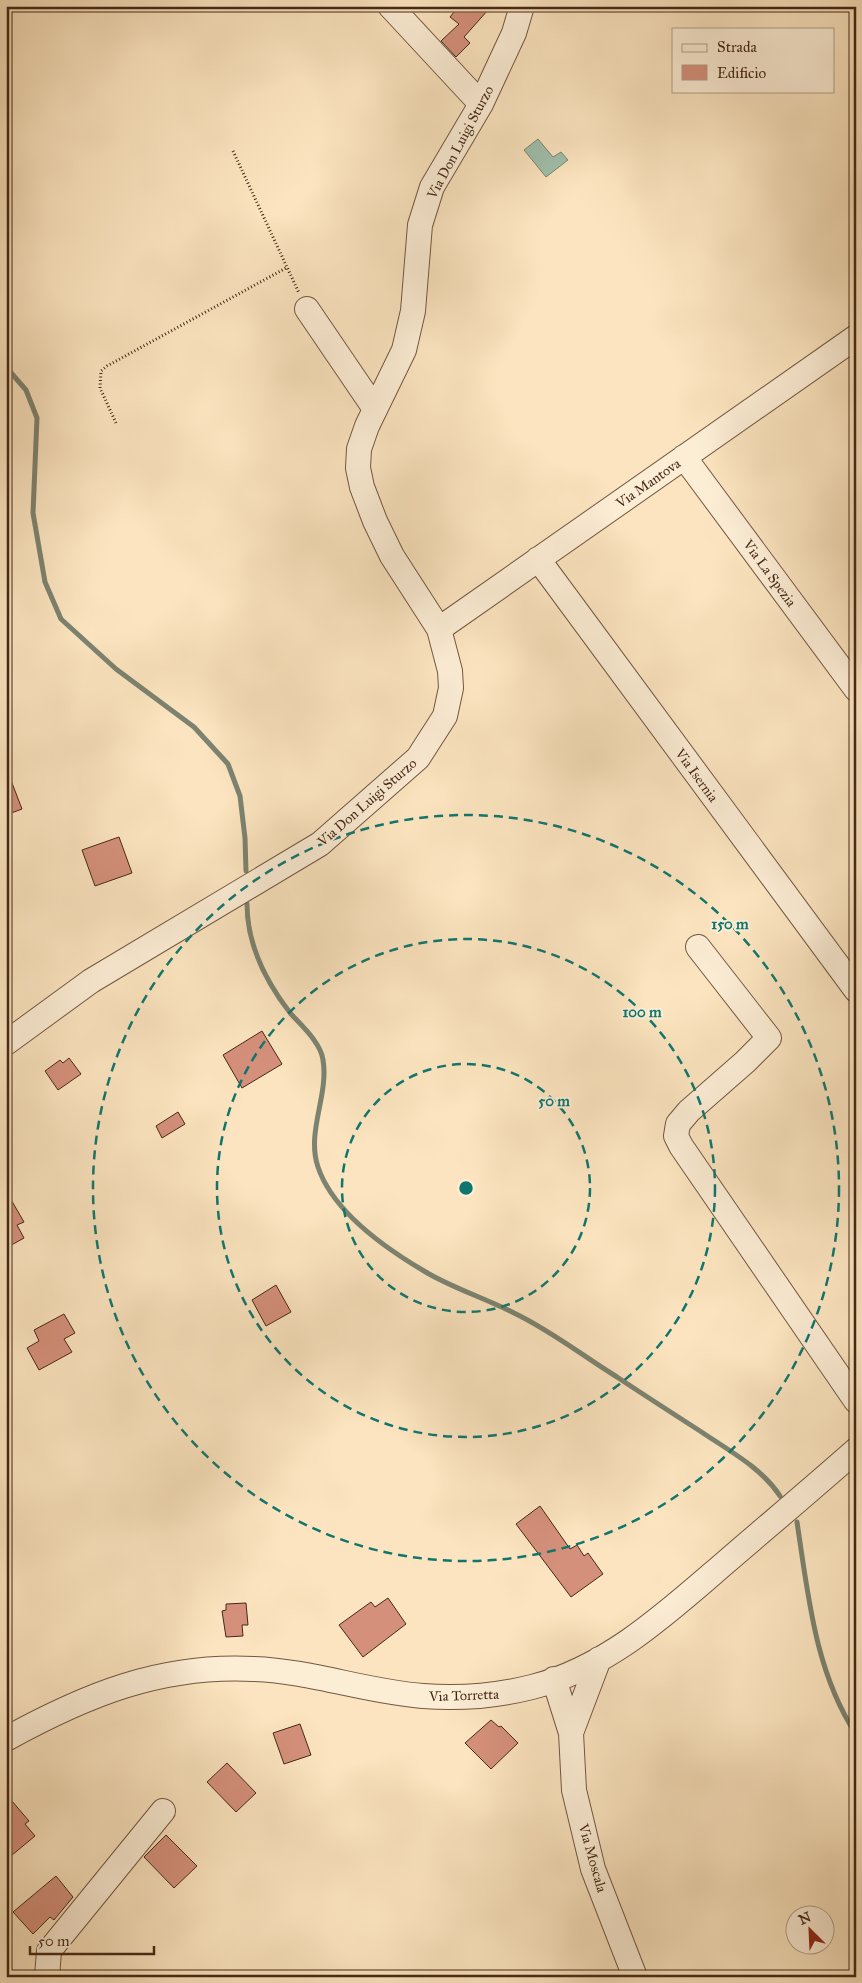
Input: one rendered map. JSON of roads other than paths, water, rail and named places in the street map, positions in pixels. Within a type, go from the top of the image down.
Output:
[{"type":"street","points":[[390,6],[481,104]]},
{"type":"street","name":"Via Don Luigi Sturzo","points":[[6,1043],[91,981],[320,844],[418,758],[444,716],[450,696],[450,671],[439,629],[392,556],[362,487],[358,468],[359,449],[375,409],[404,350],[413,311],[420,225],[432,187],[481,104],[514,33],[522,6]]},
{"type":"street","points":[[307,309],[375,409]]},
{"type":"street","name":"Via Mantova","points":[[439,629],[856,337]]},
{"type":"street","name":"Via La Spezia","points":[[684,457],[856,690]]},
{"type":"street","name":"Via Isernia","points":[[538,559],[856,990]]},
{"type":"street","points":[[698,946],[769,1038],[745,1062],[688,1111],[678,1124],[676,1136],[680,1146],[856,1401]]},
{"type":"street","name":"Via Torretta","points":[[6,1739],[63,1709],[99,1693],[132,1682],[208,1670],[272,1670],[421,1696],[448,1697],[503,1694],[535,1687],[599,1659],[619,1648],[662,1617],[856,1450]]},
{"type":"street","points":[[571,1734],[599,1659]]},
{"type":"street","points":[[554,1679],[571,1734]]},
{"type":"street","name":"Via Moscala","points":[[571,1734],[574,1790],[593,1869],[635,1977]]},
{"type":"street","points":[[47,1977],[49,1951],[164,1811]]},
{"type":"waterway","points":[[6,367],[26,390],[37,418],[33,513],[45,582],[61,619],[116,669],[194,727],[228,764],[240,796],[245,838],[246,871]]},
{"type":"waterway","points":[[247,904],[250,934],[266,976],[282,1002],[310,1035],[322,1054],[324,1073],[316,1127],[315,1154],[325,1183],[335,1199],[348,1214],[377,1240],[424,1271],[540,1327],[722,1445],[754,1468],[773,1486],[780,1496]]},
{"type":"waterway","points":[[797,1522],[815,1632],[822,1659],[842,1710],[856,1734]]}]
